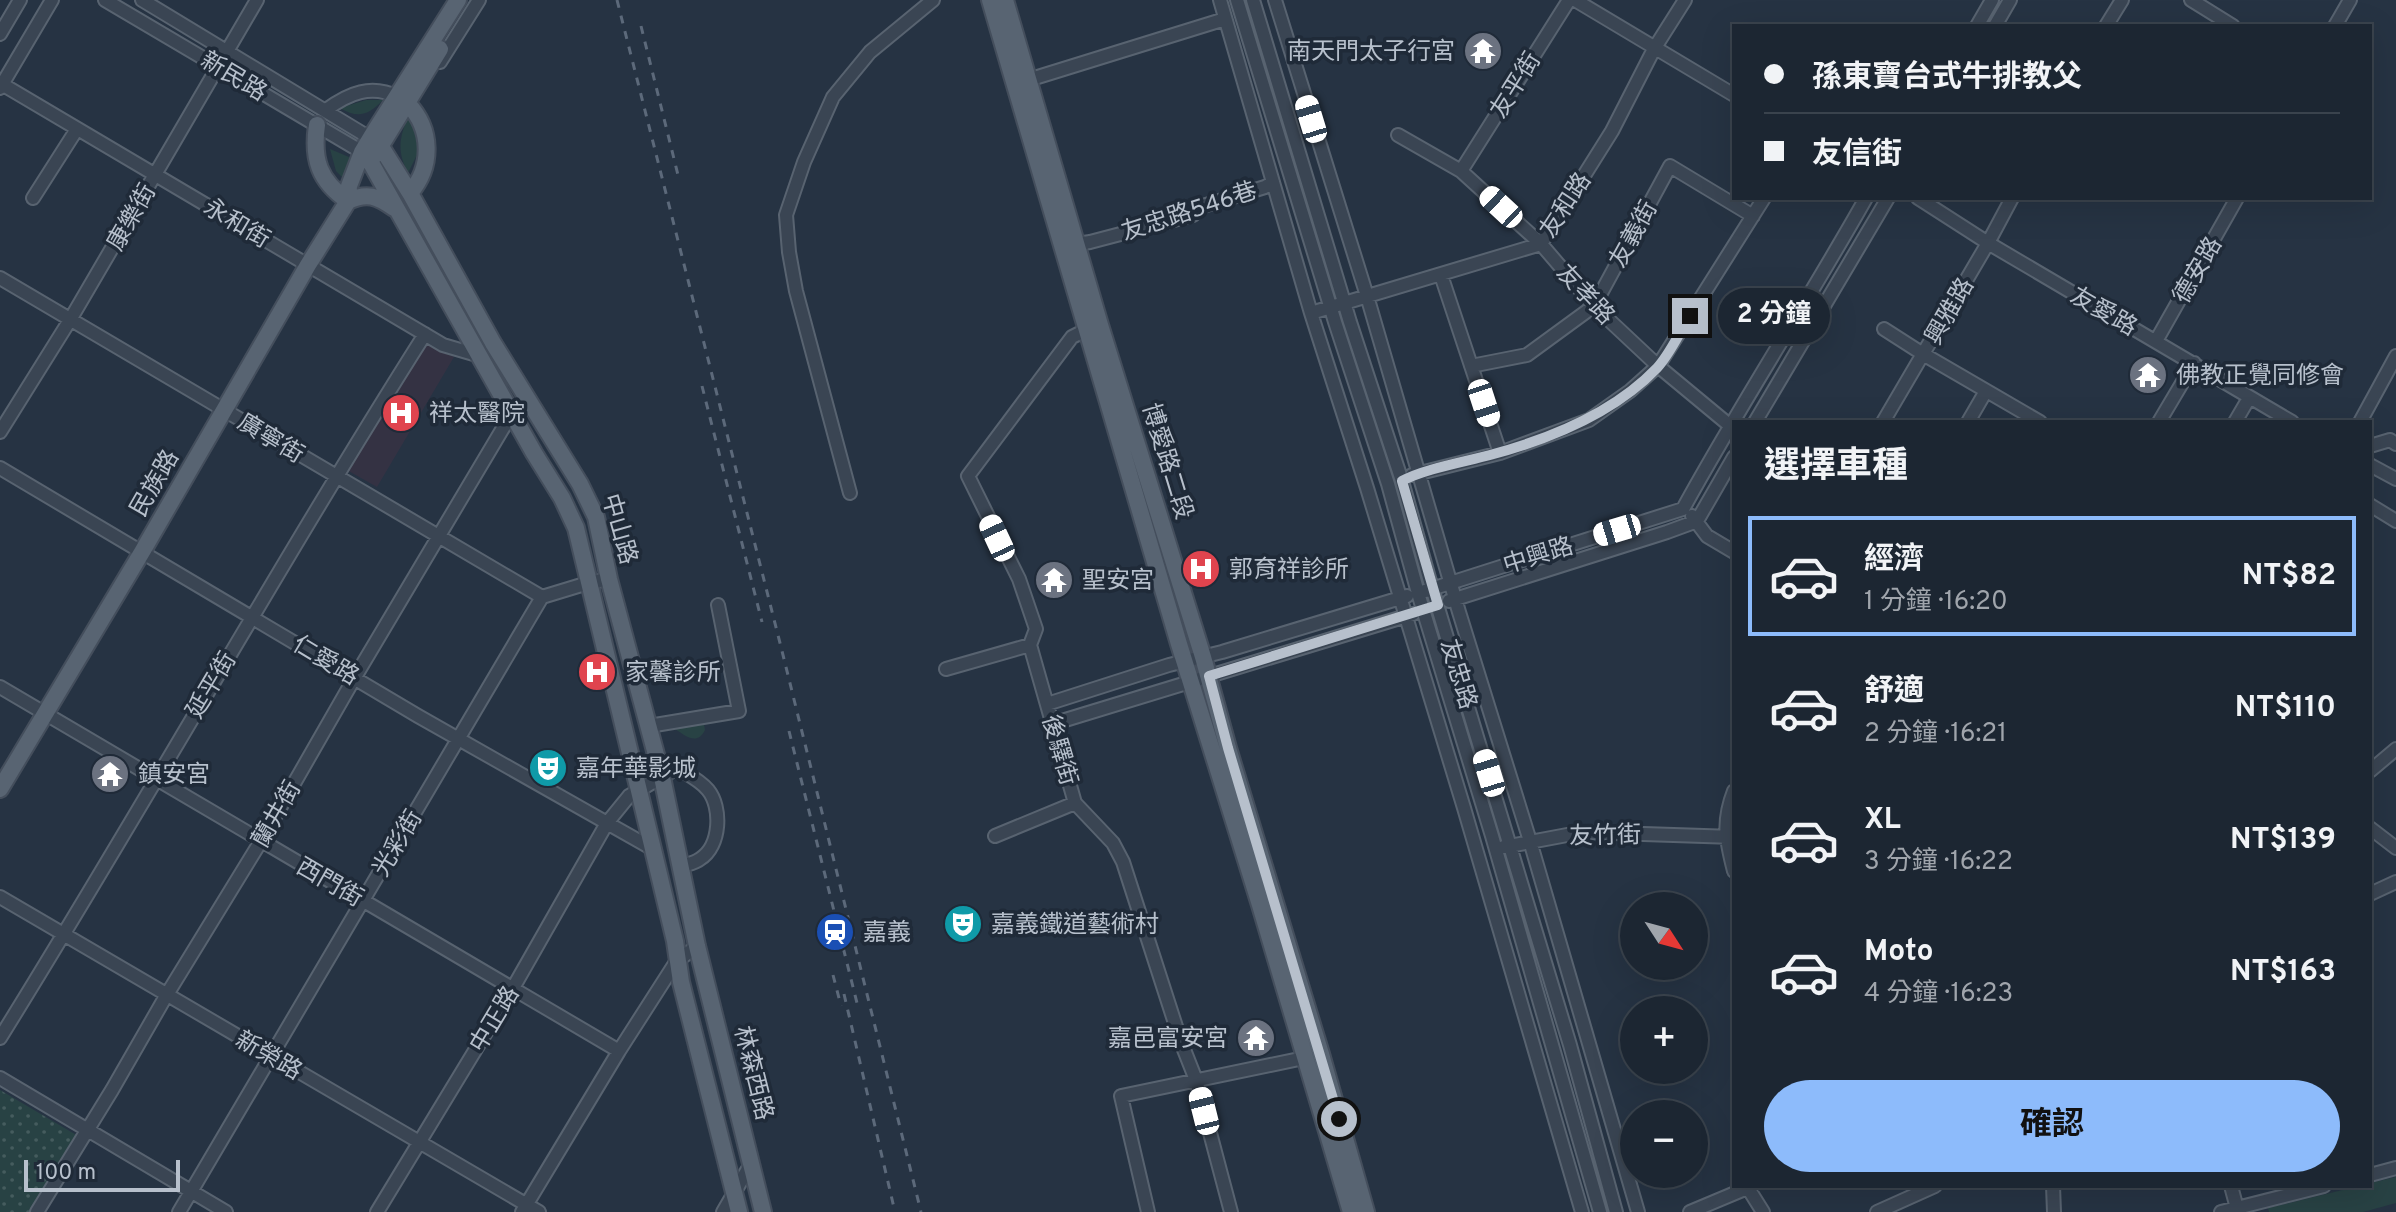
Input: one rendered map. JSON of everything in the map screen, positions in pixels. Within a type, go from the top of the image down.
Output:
[{"type":"main road","points":[[413,82],[458,0]]},
{"type":"main road","points":[[413,82],[471,0]]},
{"type":"main road","name":"博愛路二段","points":[[990,0],[1059,236],[1093,327],[1209,676],[1366,1212]]},
{"type":"main road","name":"博愛路二段","points":[[1005,0],[1077,244],[1093,327],[1184,661],[1351,1212]]},
{"type":"main road","name":"民族路","points":[[0,789],[348,201],[349,186],[413,82]]},
{"type":"main road","points":[[403,100],[421,119],[427,140],[423,173],[410,193]]},
{"type":"main road","points":[[321,117],[315,148],[320,171],[331,187],[348,201],[360,195],[381,199],[396,209]]},
{"type":"main road","name":"中山路","points":[[376,141],[410,193],[497,349],[592,508],[602,535],[609,579],[662,777],[697,946]]},
{"type":"main road","name":"中山路","points":[[366,157],[571,515],[675,941],[676,962]]},
{"type":"main road","points":[[477,355],[497,349]]},
{"type":"main road","name":"林森西路","points":[[697,946],[763,1212]]},
{"type":"main road","name":"林森西路","points":[[676,962],[739,1212]]},
{"type":"street","points":[[0,34],[20,0]]},
{"type":"street","points":[[1,85],[52,0]]},
{"type":"street","name":"新民路","points":[[105,0],[218,66],[376,141]]},
{"type":"street","name":"新民路","points":[[142,0],[227,52],[321,117],[366,157]]},
{"type":"street","name":"康樂街","points":[[0,432],[70,320],[257,0]]},
{"type":"street","points":[[413,82],[450,0]]},
{"type":"street","points":[[413,82],[479,0]]},
{"type":"street","points":[[850,493],[796,291],[786,215],[804,162],[833,97],[870,52],[933,0]]},
{"type":"street","name":"友忠路","points":[[1220,0],[1311,313],[1407,615],[1582,1212]]},
{"type":"street","name":"友忠路","points":[[1237,0],[1388,484],[1600,1212]]},
{"type":"street","name":"友忠路","points":[[1253,0],[1344,302],[1402,481],[1570,1045],[1616,1212]]},
{"type":"street","name":"友忠路","points":[[1275,0],[1367,296],[1638,1212]]},
{"type":"street","points":[[1572,0],[1732,94]]},
{"type":"street","name":"友平街","points":[[1461,171],[1572,0]]},
{"type":"street","name":"友和路","points":[[1311,313],[1541,244],[1612,131],[1654,49],[1685,0]]},
{"type":"street","points":[[1978,24],[1992,0]]},
{"type":"street","points":[[1996,24],[2010,0]]},
{"type":"street","points":[[2107,24],[2122,0]]},
{"type":"street","points":[[2191,0],[2230,24]]},
{"type":"street","points":[[2336,24],[2350,0]]},
{"type":"street","points":[[1028,80],[1225,19]]},
{"type":"street","name":"永和街","points":[[1,85],[443,345],[477,355]]},
{"type":"street","points":[[321,117],[339,100],[361,91],[384,90],[403,100]]},
{"type":"street","points":[[33,198],[77,129]]},
{"type":"street","name":"友孝路","points":[[1398,135],[1461,171],[1541,244],[1594,306],[1658,366],[1731,427]]},
{"type":"street","name":"友義街","points":[[1471,366],[1527,355],[1594,306],[1670,166],[1753,216]]},
{"type":"street","name":"友忠路546巷","points":[[1077,244],[1193,215],[1203,206],[1273,182]]},
{"type":"street","points":[[1367,488],[1402,481],[1418,472],[1430,472],[1500,453],[1589,420],[1630,391],[1658,366],[1763,200]]},
{"type":"street","points":[[1735,420],[1865,200]]},
{"type":"street","points":[[1756,420],[1887,200]]},
{"type":"street","name":"友愛路","points":[[1921,200],[1988,243],[2288,420]]},
{"type":"street","name":"興雅路","points":[[1884,420],[2011,200]]},
{"type":"street","name":"德安路","points":[[2156,341],[2236,200]]},
{"type":"street","points":[[1059,236],[1077,244]]},
{"type":"street","points":[[1441,275],[1500,453]]},
{"type":"street","name":"廣寧街","points":[[0,278],[542,597]]},
{"type":"street","name":"後驛街","points":[[1093,327],[1072,337],[968,476],[1019,579],[1036,629],[1030,645],[1075,803],[1113,843],[1123,862],[1196,1080],[1231,1212]]},
{"type":"street","points":[[1884,329],[2037,420]]},
{"type":"street","name":"延平街","points":[[0,1038],[65,934],[335,476],[425,334]]},
{"type":"street","points":[[2361,420],[2396,356]]},
{"type":"street","points":[[2160,420],[2194,363]]},
{"type":"street","points":[[1969,420],[1986,391]]},
{"type":"street","points":[[2236,420],[2249,398]]},
{"type":"street","points":[[512,413],[531,404]]},
{"type":"street","name":"蘭井街","points":[[37,1212],[261,841],[512,413]]},
{"type":"street","points":[[1731,427],[1683,509],[1697,521],[1707,536],[1732,551]]},
{"type":"street","points":[[2372,445],[2390,440],[2396,444]]},
{"type":"street","points":[[1697,521],[1732,460]]},
{"type":"street","points":[[2372,466],[2396,479]]},
{"type":"street","name":"仁愛路","points":[[0,468],[458,739],[653,849]]},
{"type":"street","points":[[2372,506],[2396,521]]},
{"type":"street","name":"中興路","points":[[1047,704],[1433,589],[1683,509]]},
{"type":"street","name":"中興路","points":[[1052,724],[1423,610],[1697,521]]},
{"type":"street","points":[[542,597],[609,579]]},
{"type":"street","name":"光彩街","points":[[179,1212],[542,597]]},
{"type":"street","points":[[649,726],[739,711],[718,605]]},
{"type":"street","points":[[946,669],[1030,645]]},
{"type":"street","name":"西門街","points":[[0,687],[619,1051]]},
{"type":"street","points":[[2372,769],[2396,749]]},
{"type":"street","points":[[662,777],[677,768],[699,781],[716,804],[716,832],[707,853],[682,866]]},
{"type":"street","name":"中正路","points":[[377,1212],[513,988],[607,823],[629,796],[662,777]]},
{"type":"street","points":[[1732,796],[1729,804],[1732,857]]},
{"type":"street","points":[[995,836],[1075,803]]},
{"type":"street","points":[[2372,830],[2396,848]]},
{"type":"street","name":"友竹街","points":[[1478,854],[1583,832],[1729,837]]},
{"type":"street","points":[[2372,893],[2396,882]]},
{"type":"street","name":"新榮路","points":[[0,897],[524,1208],[539,1212]]},
{"type":"street","points":[[524,1208],[676,962],[697,946]]},
{"type":"street","points":[[1148,1212],[1121,1096],[1304,1058]]},
{"type":"street","points":[[0,1078],[226,1212]]},
{"type":"street","points":[[723,1212],[752,1162]]},
{"type":"street","points":[[2372,1174],[2396,1168]]},
{"type":"street","points":[[1690,1212],[1748,1188]]},
{"type":"street","points":[[1751,1188],[1763,1212]]},
{"type":"street","points":[[1877,1212],[1931,1188]]},
{"type":"street","points":[[2053,1188],[2054,1212]]},
{"type":"street","points":[[2232,1188],[2237,1210]]},
{"type":"street","points":[[2221,1212],[2317,1188]]},
{"type":"shaded area","name":"祥太醫院","points":[[424,342],[454,357],[377,487],[345,469]]},
{"type":"green space","points":[[366,100],[383,100],[363,114],[352,114],[340,108]]},
{"type":"green space","points":[[408,117],[419,128],[420,149],[408,173],[400,145]]},
{"type":"green space","points":[[330,149],[349,157],[351,165],[343,178],[336,171]]},
{"type":"green space","points":[[704,724],[702,735],[695,739],[675,729]]},
{"type":"green space","points":[[0,1090],[78,1136],[31,1212],[0,1212]]},
{"type":"green space","points":[[2396,1177],[2396,1203],[2363,1212],[2269,1212],[2268,1208],[2351,1188],[2372,1188],[2372,1183]]},
{"type":"railway","points":[[617,0],[921,1212]]},
{"type":"railway","points":[[641,26],[679,179]]},
{"type":"railway","points":[[702,386],[762,622]]},
{"type":"railway","points":[[789,731],[858,1007]]},
{"type":"railway","points":[[833,975],[841,1006]]},
{"type":"railway","points":[[844,994],[895,1212]]},
{"type":"place","name":"南天門太子行宮","points":[[1483,51]]},
{"type":"place","name":"佛教正覺同修會","points":[[2148,375]]},
{"type":"place","name":"祥太醫院","points":[[401,413]]},
{"type":"place","name":"郭育祥診所","points":[[1201,569]]},
{"type":"place","name":"聖安宮","points":[[1054,580]]},
{"type":"place","name":"家馨診所","points":[[597,672]]},
{"type":"place","name":"嘉年華影城","points":[[548,768]]},
{"type":"place","name":"鎮安宮","points":[[110,774]]},
{"type":"place","name":"嘉義鐵道藝術村","points":[[963,924]]},
{"type":"place","name":"嘉義","points":[[835,932]]},
{"type":"place","name":"嘉邑富安宮","points":[[1256,1038]]},
{"type":"route","points":[[1339,1119],[1209,676],[1438,605],[1402,481],[1418,472],[1430,472],[1500,453],[1589,420],[1630,391],[1658,366],[1690,316]]}]
